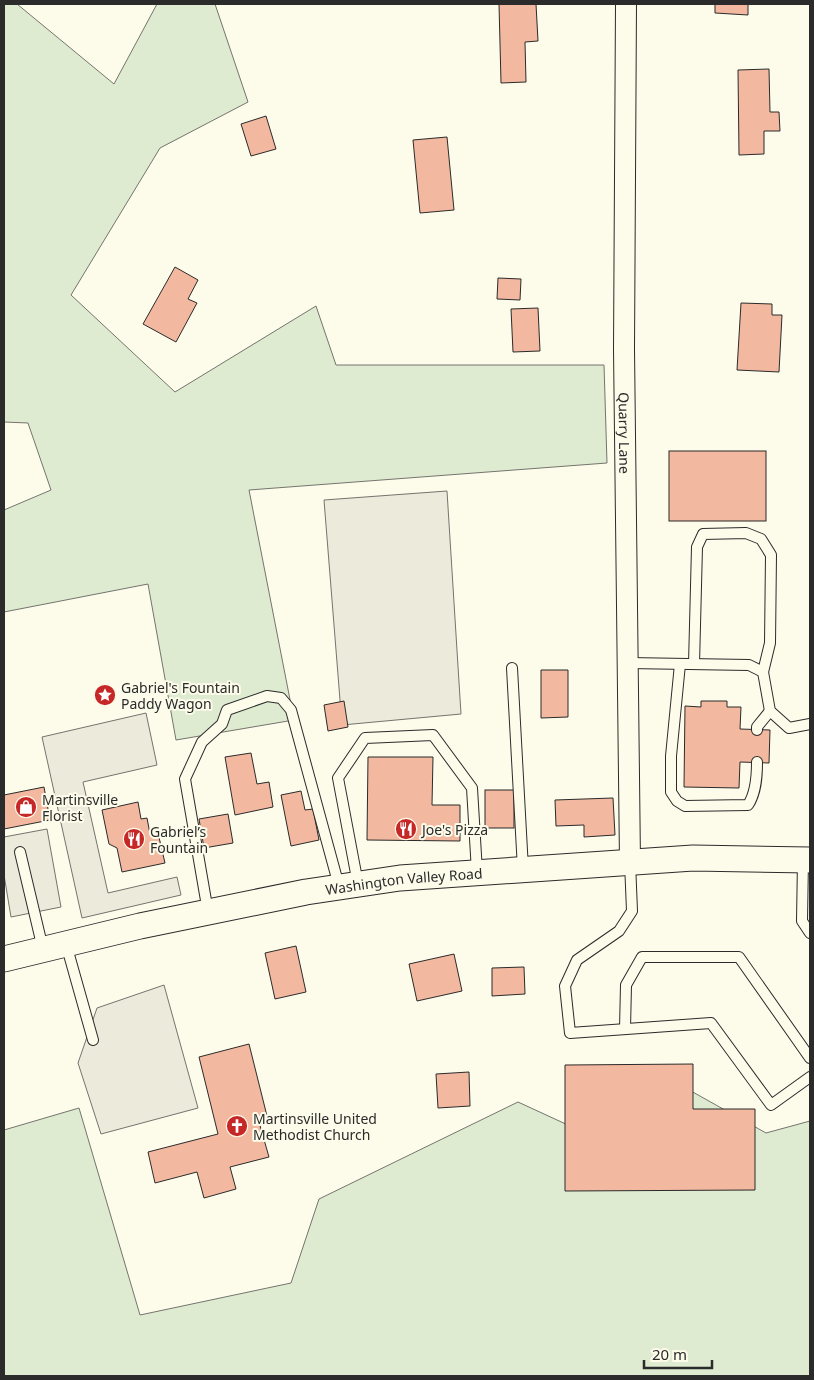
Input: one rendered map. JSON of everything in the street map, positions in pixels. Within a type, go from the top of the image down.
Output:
[{"type":"street","name":"Quarry Lane","points":[[626,4],[624,349],[630,862]]},
{"type":"street","name":"Washington Valley Road","points":[[4,959],[140,926],[208,912],[306,892],[400,878],[693,858],[807,860]]},
{"type":"lane","points":[[694,664],[697,547],[703,534],[746,533],[761,538],[771,555],[770,642],[763,672],[770,711],[789,728],[810,724]]},
{"type":"lane","points":[[628,663],[749,665],[763,672]]},
{"type":"lane","points":[[680,664],[671,756],[671,792],[677,801],[685,806],[748,805],[753,798],[757,762]]},
{"type":"lane","points":[[512,668],[524,869]]},
{"type":"lane","points":[[208,912],[185,778],[202,742],[222,724],[227,710],[267,696],[281,698],[291,710],[349,886]]},
{"type":"lane","points":[[757,730],[757,727],[770,711]]},
{"type":"lane","points":[[349,886],[338,778],[365,738],[433,734],[472,788],[478,872]]},
{"type":"lane","points":[[20,852],[54,947],[93,1040]]},
{"type":"lane","points":[[807,860],[802,921],[810,934]]},
{"type":"lane","points":[[630,862],[632,911],[619,932],[577,960],[565,986],[570,1033],[711,1023],[771,1105],[810,1077]]},
{"type":"lane","points":[[625,1029],[626,985],[642,957],[738,958],[810,1058]]},
{"type":"green space","points":[[4,4],[17,4],[114,84],[157,4],[215,4],[248,102],[160,148],[71,295],[175,392],[316,306],[336,365],[604,365],[607,463],[249,490],[294,720],[176,740],[148,584],[4,612],[4,510],[51,490],[28,423],[4,422]]},
{"type":"green space","points":[[691,1091],[766,1133],[810,1121],[810,1376],[4,1376],[4,1130],[79,1108],[140,1315],[291,1283],[319,1199],[518,1102],[646,1161]]},
{"type":"shaded area","points":[[447,491],[461,714],[342,725],[324,500]]},
{"type":"shaded area","points":[[146,713],[157,765],[83,782],[108,893],[177,877],[181,895],[82,918],[42,737]]},
{"type":"shaded area","points":[[47,829],[61,907],[11,917],[4,875],[4,837]]},
{"type":"shaded area","points":[[164,985],[198,1108],[101,1134],[78,1063],[97,1008]]},
{"type":"building","points":[[499,4],[536,4],[538,41],[525,42],[526,82],[501,83]]},
{"type":"building","points":[[715,4],[748,4],[748,15],[715,13]]},
{"type":"building","points":[[769,69],[770,112],[779,112],[780,131],[764,131],[764,154],[739,155],[738,70]]},
{"type":"building","points":[[266,116],[276,149],[251,156],[241,124]]},
{"type":"building","points":[[447,137],[454,210],[420,213],[413,140]]},
{"type":"building","points":[[175,267],[198,280],[188,299],[197,303],[176,342],[143,324]]},
{"type":"building","points":[[498,278],[521,279],[520,300],[497,299]]},
{"type":"building","points":[[741,303],[772,304],[772,315],[782,315],[779,372],[737,370]]},
{"type":"building","points":[[538,308],[540,351],[513,352],[511,309]]},
{"type":"building","points":[[669,451],[766,451],[766,521],[669,521]]},
{"type":"building","points":[[541,670],[568,670],[568,717],[541,718]]},
{"type":"building","points":[[344,701],[348,727],[328,731],[324,705]]},
{"type":"building","points":[[701,701],[727,701],[727,707],[741,707],[740,729],[770,730],[769,763],[740,762],[739,788],[684,787],[685,706],[701,707]]},
{"type":"building","points":[[251,753],[257,784],[269,782],[273,807],[235,815],[225,757]]},
{"type":"building","points":[[368,757],[433,757],[432,805],[460,805],[460,841],[367,840]]},
{"type":"building","name":"Martinsville Florist","points":[[44,787],[50,820],[4,829],[4,795]]},
{"type":"building","points":[[485,790],[514,790],[514,828],[485,828]]},
{"type":"building","points":[[301,791],[305,810],[313,809],[319,840],[291,846],[281,795]]},
{"type":"building","points":[[613,798],[615,835],[584,837],[584,825],[556,826],[555,800]]},
{"type":"building","name":"Gabriel’s Fountain","points":[[138,802],[141,819],[147,818],[150,834],[158,833],[165,863],[122,872],[117,848],[109,844],[102,810]]},
{"type":"building","points":[[228,814],[233,843],[204,848],[199,819]]},
{"type":"building","points":[[296,946],[306,992],[275,999],[265,953]]},
{"type":"building","points":[[454,954],[462,991],[417,1001],[409,964]]},
{"type":"building","points":[[524,967],[525,994],[492,996],[492,968]]},
{"type":"building","points":[[249,1044],[268,1120],[259,1122],[269,1157],[230,1167],[236,1189],[204,1198],[197,1172],[155,1183],[148,1152],[218,1134],[199,1057]]},
{"type":"building","points":[[693,1064],[693,1109],[755,1109],[755,1190],[565,1191],[565,1065]]},
{"type":"building","points":[[469,1072],[470,1106],[438,1108],[436,1074]]},
{"type":"place","name":"Gabriel's Fountain Paddy Wagon","points":[[105,695]]},
{"type":"place","name":"Martinsville Florist","points":[[26,807]]},
{"type":"place","name":"Joe's Pizza","points":[[406,829]]},
{"type":"place","name":"Gabriel’s Fountain","points":[[134,839]]},
{"type":"place","name":"Martinsville United Methodist Church","points":[[237,1126]]}]
